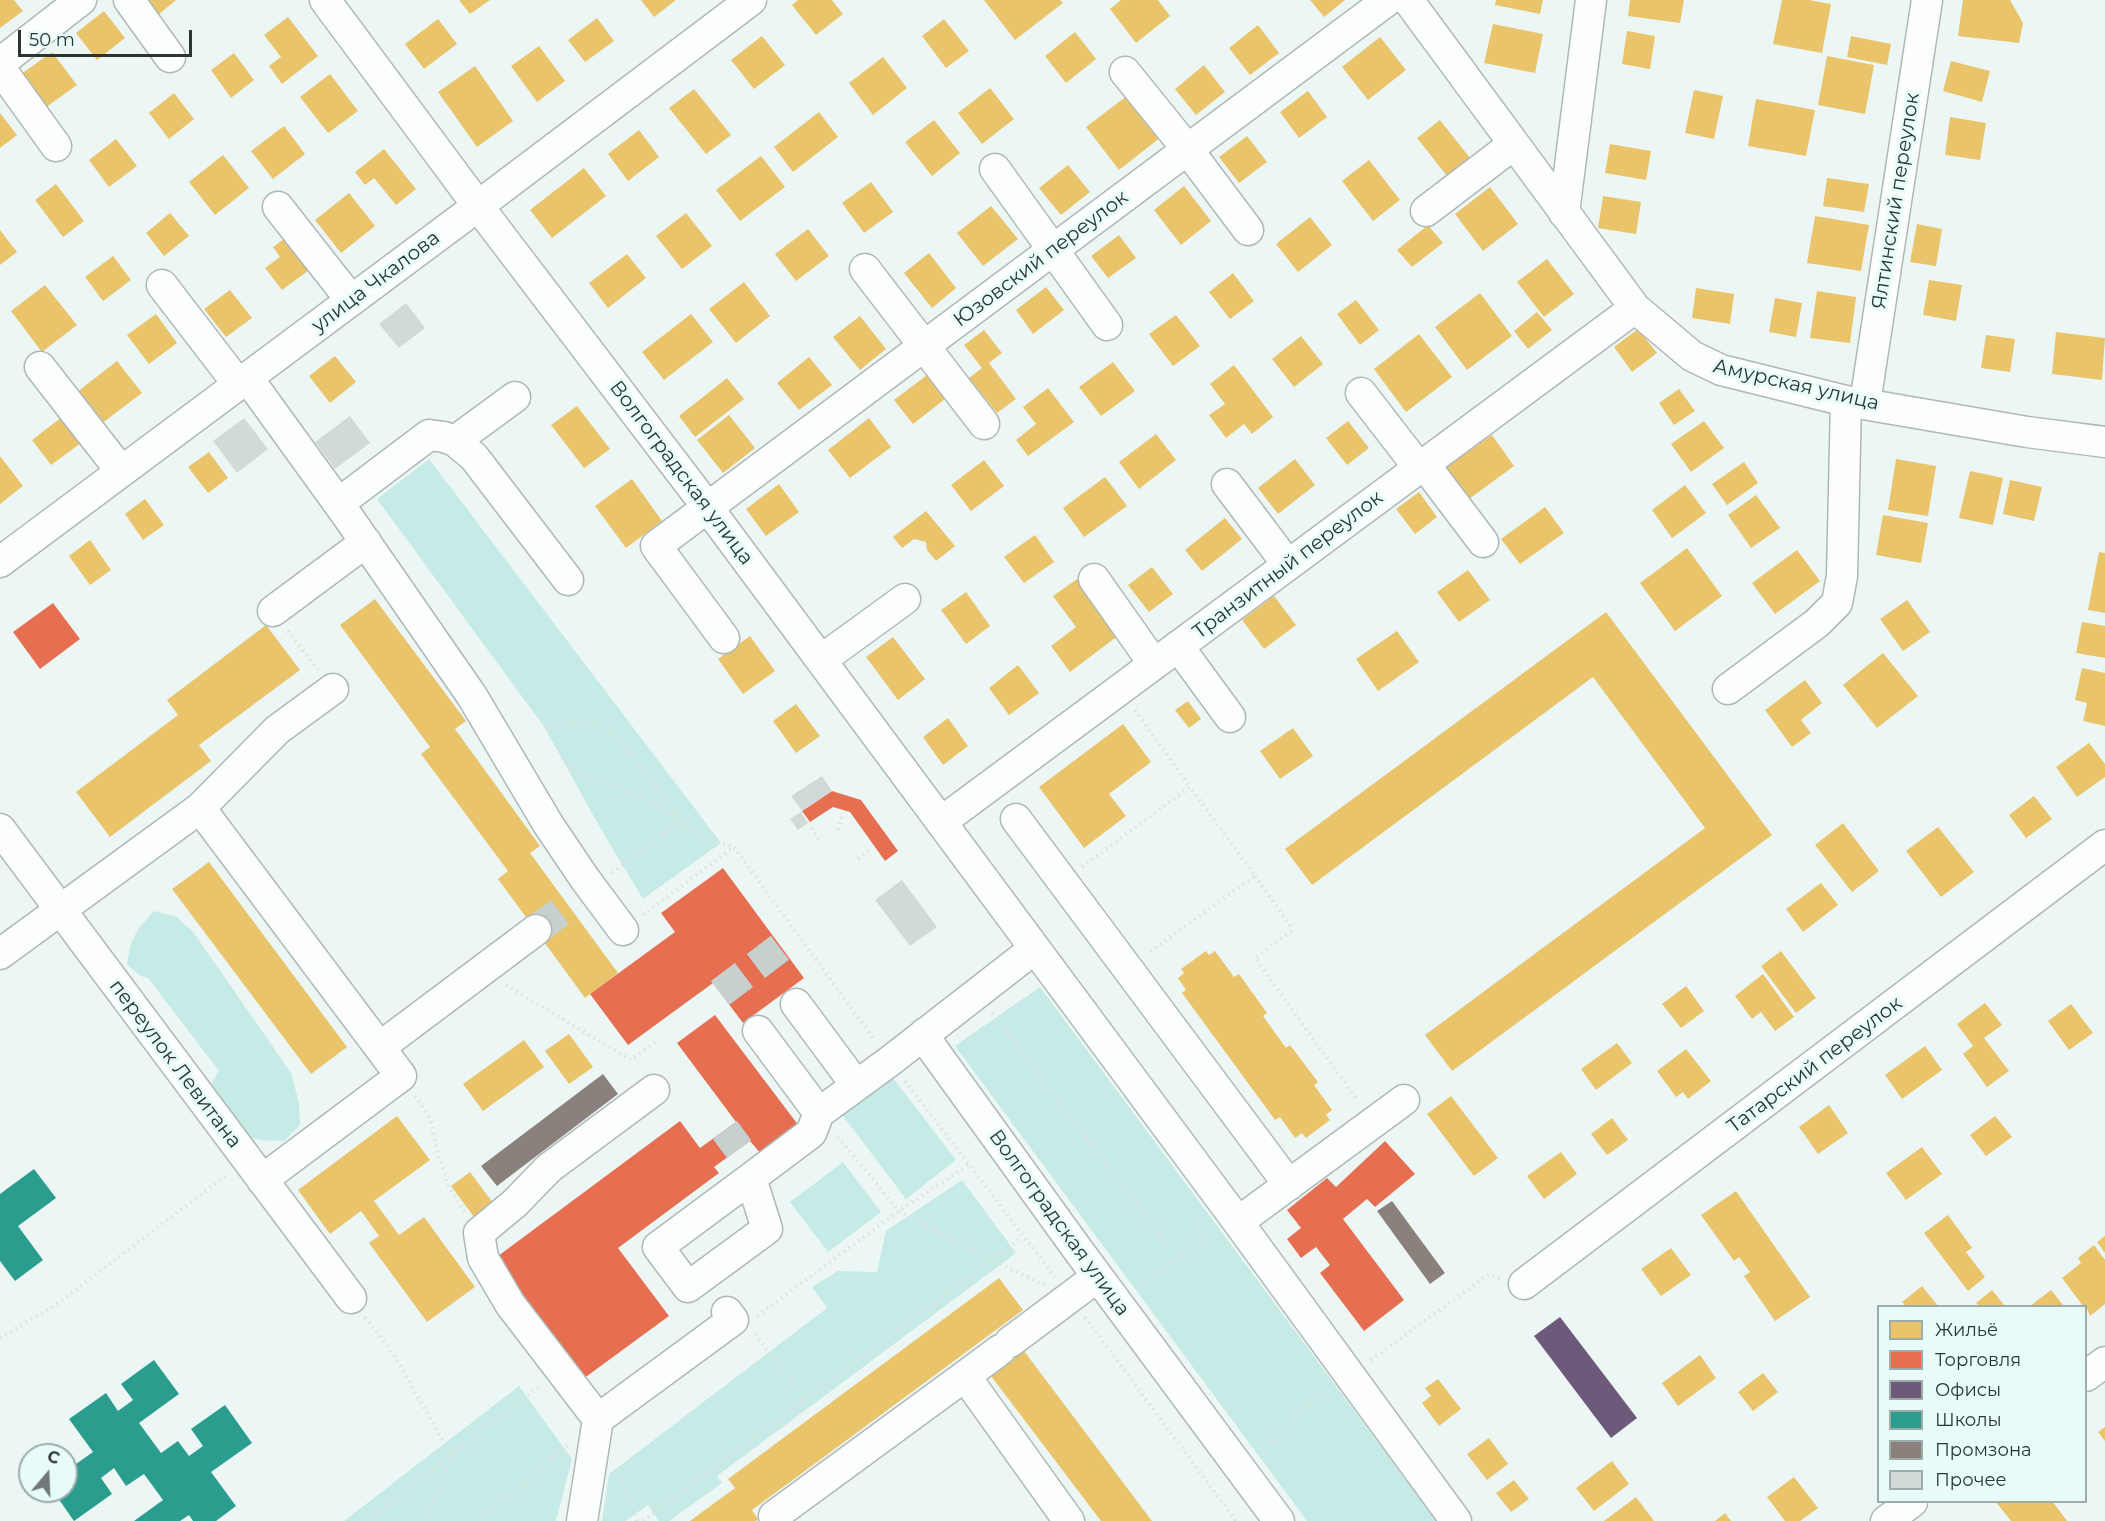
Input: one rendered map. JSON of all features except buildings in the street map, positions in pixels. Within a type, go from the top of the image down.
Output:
[{"type":"street","points":[[0,63],[81,0]]},
{"type":"street","points":[[129,0],[170,57]]},
{"type":"street","name":"Волгоградская улица","points":[[325,0],[701,513],[821,660],[1238,1222],[1456,1521]]},
{"type":"street","name":"улица Чкалова","points":[[0,561],[751,0]]},
{"type":"street","name":"Юзовский переулок","points":[[724,638],[656,546],[1388,0]]},
{"type":"street","name":"Амурская улица","points":[[1408,0],[1635,308],[1692,356],[1721,370],[1855,402],[2027,432],[2105,442]]},
{"type":"street","points":[[1564,213],[1591,0]]},
{"type":"street","name":"Ялтинский переулок","points":[[1728,689],[1816,623],[1837,603],[1842,576],[1855,402],[1927,0]]},
{"type":"street","points":[[0,68],[56,146]]},
{"type":"street","points":[[1125,72],[1248,230]]},
{"type":"street","points":[[1426,211],[1514,144]]},
{"type":"street","points":[[995,169],[1107,325]]},
{"type":"street","points":[[278,207],[351,300]]},
{"type":"street","points":[[865,269],[984,424]]},
{"type":"street","points":[[162,285],[243,380],[339,503],[472,696],[548,824],[623,930]]},
{"type":"street","name":"Транзитный переулок","points":[[941,822],[1635,308]]},
{"type":"street","points":[[40,367],[121,471]]},
{"type":"street","points":[[1361,393],[1483,542]]},
{"type":"street","points":[[455,441],[515,397]]},
{"type":"street","points":[[339,503],[429,435],[455,441],[474,458],[568,580]]},
{"type":"street","points":[[1227,484],[1288,565]]},
{"type":"street","points":[[273,611],[366,542]]},
{"type":"street","points":[[1094,579],[1154,664]]},
{"type":"street","points":[[821,660],[905,599]]},
{"type":"street","points":[[1178,646],[1230,717]]},
{"type":"street","points":[[0,954],[200,808],[277,730],[333,689]]},
{"type":"street","points":[[200,808],[401,1076],[254,1170]]},
{"type":"street","points":[[1016,819],[1288,1185]]},
{"type":"street","name":"переулок Левитана","points":[[0,829],[351,1298]]},
{"type":"street","name":"Татарский переулок","points":[[1524,1284],[2105,845]]},
{"type":"street","points":[[380,1047],[536,930]]},
{"type":"street","points":[[582,1521],[598,1419],[733,1320],[723,1303],[688,1287],[658,1247],[811,1133],[819,1113],[1034,949]]},
{"type":"street","points":[[796,1004],[856,1085]]},
{"type":"street","points":[[758,1031],[819,1113]]},
{"type":"street","name":"Волгоградская улица","points":[[925,1033],[932,1048],[1097,1277],[1279,1521]]},
{"type":"street","points":[[598,1419],[510,1304],[483,1258],[479,1233],[515,1203],[549,1168],[654,1090]]},
{"type":"street","points":[[1238,1222],[1404,1100]]},
{"type":"street","points":[[723,1303],[767,1229],[751,1178]]},
{"type":"street","points":[[777,1521],[774,1516],[1097,1277]]},
{"type":"street","points":[[2087,1375],[2105,1362]]},
{"type":"street","points":[[965,1376],[1069,1521]]},
{"type":"street","points":[[1886,1521],[1911,1503]]},
{"type":"path","points":[[273,611],[333,689]]},
{"type":"path","points":[[1138,713],[1290,925],[1291,931],[1255,958],[1364,1109]]},
{"type":"path","points":[[545,728],[575,723],[602,727],[616,734],[684,825]]},
{"type":"path","points":[[562,758],[582,775],[634,794],[653,803],[704,838],[734,847],[890,1061]]},
{"type":"path","points":[[1062,882],[1190,787]]},
{"type":"path","points":[[838,830],[842,816]]},
{"type":"path","points":[[592,888],[676,825],[684,825]]},
{"type":"path","points":[[811,828],[821,842]]},
{"type":"path","points":[[623,930],[734,847]]},
{"type":"path","points":[[858,859],[870,849]]},
{"type":"path","points":[[1144,956],[1255,876]]},
{"type":"path","points":[[482,970],[631,1060],[658,1040]]},
{"type":"path","points":[[987,1007],[1167,1245]]},
{"type":"path","points":[[401,1076],[430,1118],[438,1154],[449,1187],[479,1233]]},
{"type":"path","points":[[819,1113],[899,1211],[991,1260],[1071,1297]]},
{"type":"path","points":[[723,1303],[899,1211],[968,1165]]},
{"type":"path","points":[[0,1338],[54,1306],[254,1170]]},
{"type":"path","points":[[1130,1293],[1206,1238],[1195,1222]]},
{"type":"path","points":[[643,1521],[1022,1237]]},
{"type":"path","points":[[1362,1366],[1489,1275],[1509,1283],[1524,1284]]},
{"type":"path","points":[[351,1298],[393,1353],[451,1455]]},
{"type":"path","points":[[754,1331],[805,1400]]},
{"type":"path","points":[[367,1521],[560,1370]]},
{"type":"path","points":[[480,1521],[598,1419]]},
{"type":"path","points":[[426,1521],[451,1455]]},
{"type":"shaded area","points":[[429,459],[721,843],[643,899],[599,826],[545,728],[377,499]]},
{"type":"shaded area","points":[[154,911],[177,917],[194,933],[291,1073],[299,1103],[300,1125],[284,1141],[261,1140],[238,1135],[207,1091],[219,1071],[148,978],[141,976],[127,965],[130,946],[138,929]]},
{"type":"shaded area","points":[[1040,987],[1436,1521],[1307,1521],[955,1046]]},
{"type":"shaded area","points":[[890,1074],[956,1160],[906,1199],[840,1112]]},
{"type":"shaded area","points":[[843,1162],[881,1212],[828,1252],[790,1202]]},
{"type":"shaded area","points":[[962,1180],[1016,1253],[717,1476],[722,1483],[669,1521],[659,1521],[648,1505],[625,1521],[602,1521],[609,1474],[827,1308],[812,1287],[838,1271],[877,1272],[886,1231]]},
{"type":"shaded area","points":[[519,1386],[572,1459],[556,1521],[344,1521]]},
{"type":"tunnel","points":[[536,930],[568,906]]},
{"type":"tunnel","points":[[720,993],[781,947]]},
{"type":"tunnel","points":[[725,1130],[739,1149]]}]
